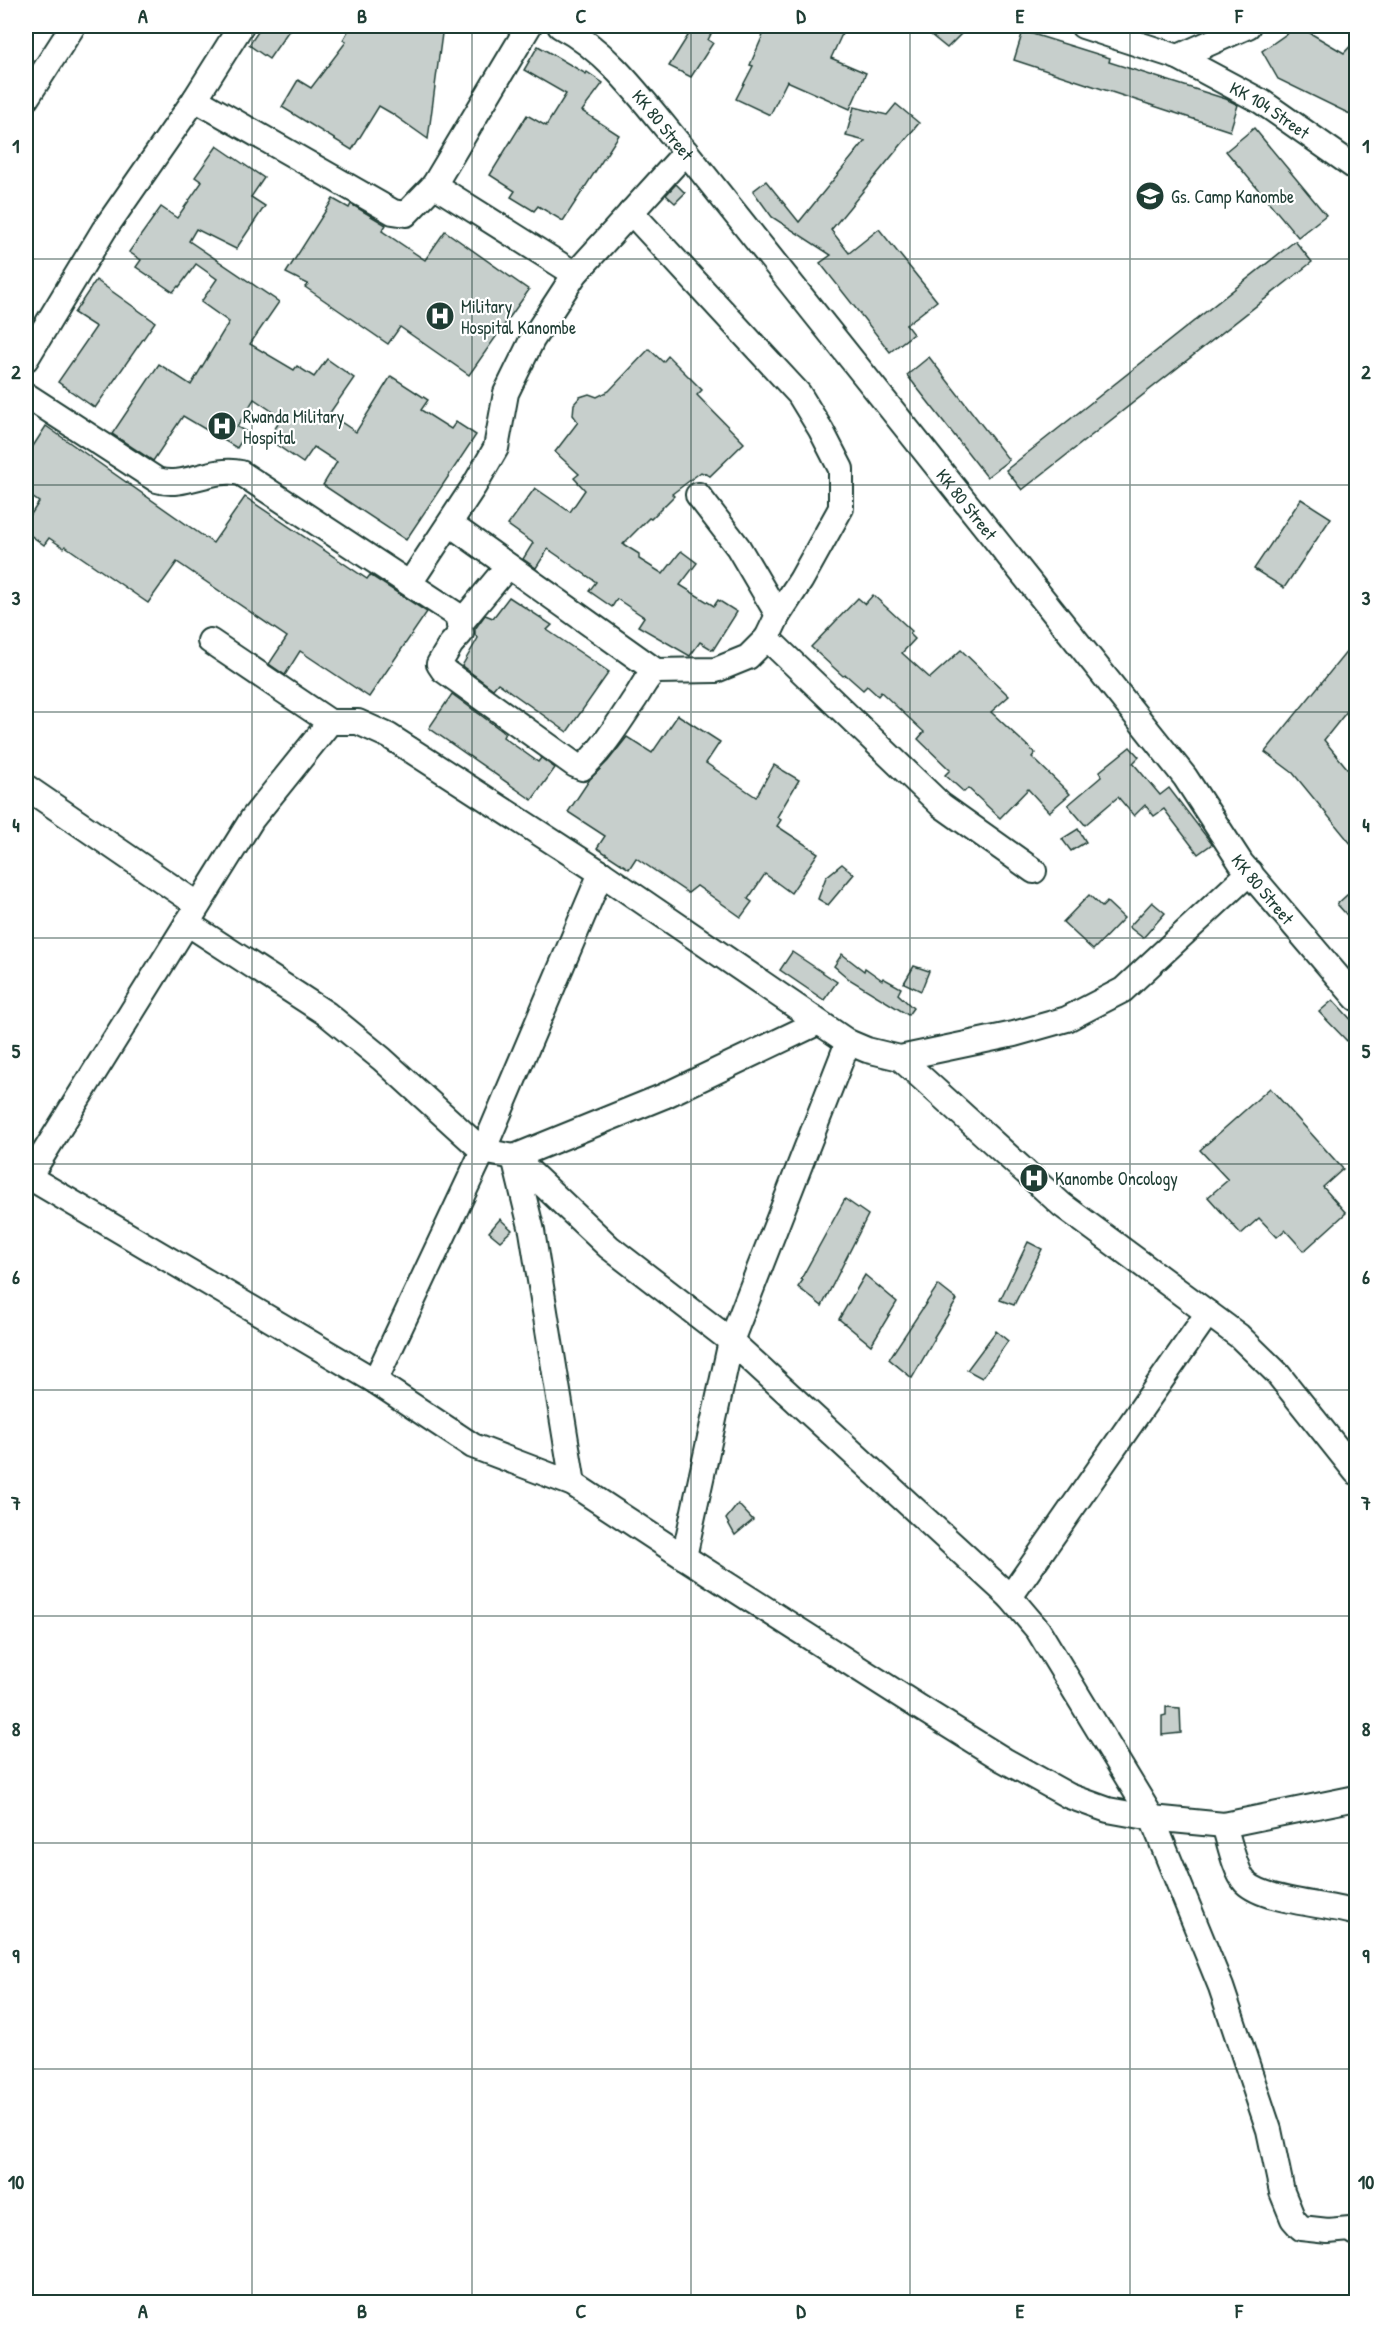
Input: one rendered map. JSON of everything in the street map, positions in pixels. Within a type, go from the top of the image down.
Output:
[{"type":"street","points":[[26,99],[73,26]]},
{"type":"street","points":[[26,359],[104,230],[195,99],[242,26]]},
{"type":"street","points":[[195,99],[393,212],[406,214],[434,185],[529,26]]},
{"type":"street","name":"KK 80 Street","points":[[560,26],[580,36],[597,52],[686,152],[1185,777],[1250,872],[1356,998]]},
{"type":"street","name":"KK 104 Street","points":[[1083,26],[1178,57],[1262,102],[1356,168]]},
{"type":"street","points":[[1178,57],[1248,26]]},
{"type":"street","points":[[410,583],[450,524],[496,448],[506,393],[532,340],[575,274],[686,152]]},
{"type":"street","points":[[434,185],[575,274]]},
{"type":"street","points":[[26,395],[157,480],[169,484],[222,471],[241,473],[410,583],[457,615],[461,633],[439,664],[443,670],[562,758],[582,768],[598,750],[649,675],[656,671],[716,670],[748,657],[767,638],[778,615],[801,580],[841,508],[841,469],[822,430],[799,394],[631,212]]},
{"type":"street","points":[[698,495],[738,547],[778,615]]},
{"type":"street","points":[[450,524],[656,671]]},
{"type":"street","points":[[459,626],[508,566]]},
{"type":"street","points":[[767,638],[941,804],[1034,871]]},
{"type":"street","points":[[210,641],[330,722],[358,722],[389,736],[601,873],[817,1023],[848,1042],[867,1050],[900,1058],[1014,1035],[1067,1018],[1123,990],[1250,872]]},
{"type":"street","points":[[330,722],[252,819],[27,1180],[375,1380],[473,1446],[573,1484],[1004,1760],[1069,1796],[1108,1810],[1152,1818],[1224,1825],[1356,1798]]},
{"type":"street","points":[[26,787],[327,1014],[382,1059],[483,1151],[514,1157],[609,1247],[731,1341],[1010,1597],[1038,1630],[1152,1818],[1221,1987],[1269,2130],[1282,2192],[1293,2219],[1301,2228],[1328,2231],[1350,2229],[1356,2233]]},
{"type":"street","points":[[375,1380],[483,1151],[601,873]]},
{"type":"street","points":[[514,1157],[664,1096],[817,1023]]},
{"type":"street","points":[[684,1557],[731,1341],[848,1042]]},
{"type":"street","points":[[900,1058],[1062,1205],[1239,1336],[1277,1373],[1356,1472]]},
{"type":"street","points":[[514,1157],[532,1231],[573,1484]]},
{"type":"street","points":[[1010,1597],[1208,1313]]},
{"type":"street","points":[[1224,1825],[1238,1870],[1245,1882],[1263,1893],[1356,1913]]},
{"type":"building","points":[[262,26],[292,26],[269,59],[249,45]]},
{"type":"building","points":[[351,26],[443,26],[428,139],[379,106],[352,150],[282,107],[298,80],[311,88],[346,42],[343,40]]},
{"type":"building","points":[[694,26],[715,26],[708,40],[713,43],[691,77],[669,66]]},
{"type":"building","points":[[767,26],[829,26],[843,32],[831,58],[866,73],[850,109],[787,81],[770,115],[736,99],[753,66],[750,65]]},
{"type":"building","points":[[920,26],[969,26],[947,48]]},
{"type":"building","points":[[1298,26],[1344,53],[1356,40],[1356,117],[1278,79],[1262,51]]},
{"type":"building","points":[[1023,31],[1110,58],[1109,62],[1226,99],[1238,105],[1230,131],[1014,60]]},
{"type":"building","points":[[538,46],[603,83],[582,111],[619,135],[563,221],[538,206],[534,211],[511,197],[515,191],[490,175],[527,115],[546,126],[566,94],[524,70]]},
{"type":"building","points":[[896,104],[919,123],[831,230],[849,253],[879,229],[937,301],[906,325],[913,334],[890,352],[820,263],[831,255],[772,217],[753,191],[766,181],[799,222],[865,141],[846,136],[854,107],[887,115]]},
{"type":"building","points":[[1254,128],[1326,215],[1298,237],[1226,151]]},
{"type":"building","points":[[217,146],[264,178],[251,197],[265,206],[236,249],[196,229],[189,241],[279,302],[250,344],[294,370],[297,366],[314,377],[327,359],[354,378],[329,414],[356,432],[391,376],[428,400],[421,410],[451,429],[456,422],[476,435],[406,540],[323,485],[337,462],[314,447],[303,463],[268,439],[282,418],[254,399],[237,427],[247,432],[237,448],[183,416],[153,461],[112,434],[159,364],[191,385],[229,322],[201,302],[217,279],[196,264],[173,292],[136,267],[141,260],[129,252],[161,207],[177,218],[202,182],[195,177]]},
{"type":"building","points":[[676,184],[685,193],[675,203],[666,195]]},
{"type":"building","points":[[333,199],[349,208],[351,204],[386,225],[382,231],[425,260],[445,231],[529,290],[469,375],[400,327],[388,344],[305,287],[308,284],[286,273]]},
{"type":"building","points":[[1295,241],[1312,262],[1022,490],[1006,470]]},
{"type":"building","points":[[96,280],[155,322],[95,408],[58,382],[96,327],[74,313]]},
{"type":"building","points":[[649,349],[663,362],[668,356],[702,390],[697,395],[744,443],[710,476],[701,472],[672,494],[674,496],[623,544],[639,554],[639,559],[663,574],[681,551],[697,563],[680,585],[714,606],[718,600],[737,612],[713,650],[700,642],[690,656],[638,626],[644,617],[617,599],[612,607],[589,591],[596,582],[548,549],[536,568],[523,559],[533,543],[508,525],[535,488],[570,512],[585,490],[574,478],[579,474],[555,452],[578,422],[573,415],[574,404],[580,397],[589,394],[597,397],[609,391]]},
{"type":"building","points":[[929,357],[1009,460],[987,477],[907,375]]},
{"type":"building","points":[[46,426],[213,543],[245,497],[367,579],[370,575],[427,612],[369,697],[300,651],[285,675],[269,664],[287,637],[177,562],[148,603],[65,546],[64,548],[49,538],[44,545],[26,532],[26,522],[39,502],[26,493],[26,457]]},
{"type":"building","points":[[1301,499],[1331,518],[1284,588],[1254,569]]},
{"type":"building","points":[[873,595],[912,631],[910,634],[915,639],[902,653],[930,678],[961,650],[1009,696],[991,712],[1035,753],[1032,757],[1070,794],[1049,812],[1028,789],[1000,818],[968,788],[964,792],[945,775],[950,770],[918,739],[924,732],[881,692],[878,696],[867,686],[863,690],[846,675],[843,676],[811,647],[858,598],[865,604]]},
{"type":"building","points":[[509,597],[552,625],[547,630],[609,672],[567,732],[498,683],[493,689],[462,666],[478,638],[475,635],[475,629],[485,615],[493,618]]},
{"type":"building","points":[[1356,640],[1356,700],[1324,740],[1356,779],[1356,850],[1293,773],[1265,752]]},
{"type":"building","points":[[452,694],[505,733],[503,737],[538,762],[541,758],[555,768],[532,800],[429,728]]},
{"type":"building","points":[[678,715],[720,742],[706,763],[756,797],[774,765],[799,780],[777,817],[781,820],[777,826],[818,853],[791,893],[765,874],[748,899],[752,902],[741,917],[697,886],[688,893],[636,858],[629,869],[597,848],[605,836],[568,812],[590,779],[627,737],[652,753]]},
{"type":"building","points":[[1130,747],[1139,757],[1133,763],[1160,795],[1169,788],[1212,844],[1198,854],[1164,809],[1154,816],[1145,805],[1134,816],[1118,797],[1085,825],[1068,805],[1101,777],[1100,771]]},
{"type":"building","points":[[1078,829],[1086,842],[1071,851],[1062,839]]},
{"type":"building","points":[[842,864],[854,874],[828,905],[818,899],[826,877]]},
{"type":"building","points":[[1356,887],[1356,925],[1337,904]]},
{"type":"building","points":[[1089,895],[1102,907],[1107,902],[1124,918],[1093,950],[1063,922]]},
{"type":"building","points":[[1152,902],[1165,913],[1143,938],[1129,927]]},
{"type":"building","points":[[792,952],[837,982],[824,1000],[780,970]]},
{"type":"building","points":[[842,954],[864,971],[865,968],[882,980],[883,978],[901,988],[898,994],[913,1008],[908,1015],[849,979],[834,966]]},
{"type":"building","points":[[914,966],[929,971],[921,991],[904,983]]},
{"type":"building","points":[[1333,1000],[1356,1025],[1356,1031],[1347,1041],[1319,1012]]},
{"type":"building","points":[[1270,1088],[1343,1169],[1323,1187],[1346,1213],[1304,1251],[1285,1230],[1277,1237],[1259,1218],[1241,1234],[1208,1197],[1228,1180],[1200,1150]]},
{"type":"building","points":[[845,1199],[868,1215],[822,1306],[798,1287]]},
{"type":"building","points":[[500,1219],[512,1230],[500,1241],[489,1232]]},
{"type":"building","points":[[1028,1242],[1042,1249],[1014,1305],[1000,1300]]},
{"type":"building","points":[[865,1275],[897,1302],[871,1345],[839,1319]]},
{"type":"building","points":[[938,1285],[957,1300],[912,1378],[889,1359]]},
{"type":"building","points":[[996,1331],[1008,1341],[982,1378],[967,1370]]},
{"type":"building","points":[[738,1504],[753,1520],[735,1535],[726,1519]]},
{"type":"building","points":[[1166,1707],[1180,1708],[1181,1733],[1162,1735],[1162,1716],[1166,1715]]},
{"type":"place","name":"Gs. Camp Kanombe","points":[[1150,196]]},
{"type":"place","name":"Military Hospital Kanombe","points":[[440,316]]},
{"type":"place","name":"Rwanda Military Hospital","points":[[222,426]]},
{"type":"place","name":"Kanombe Oncology","points":[[1034,1178]]}]
